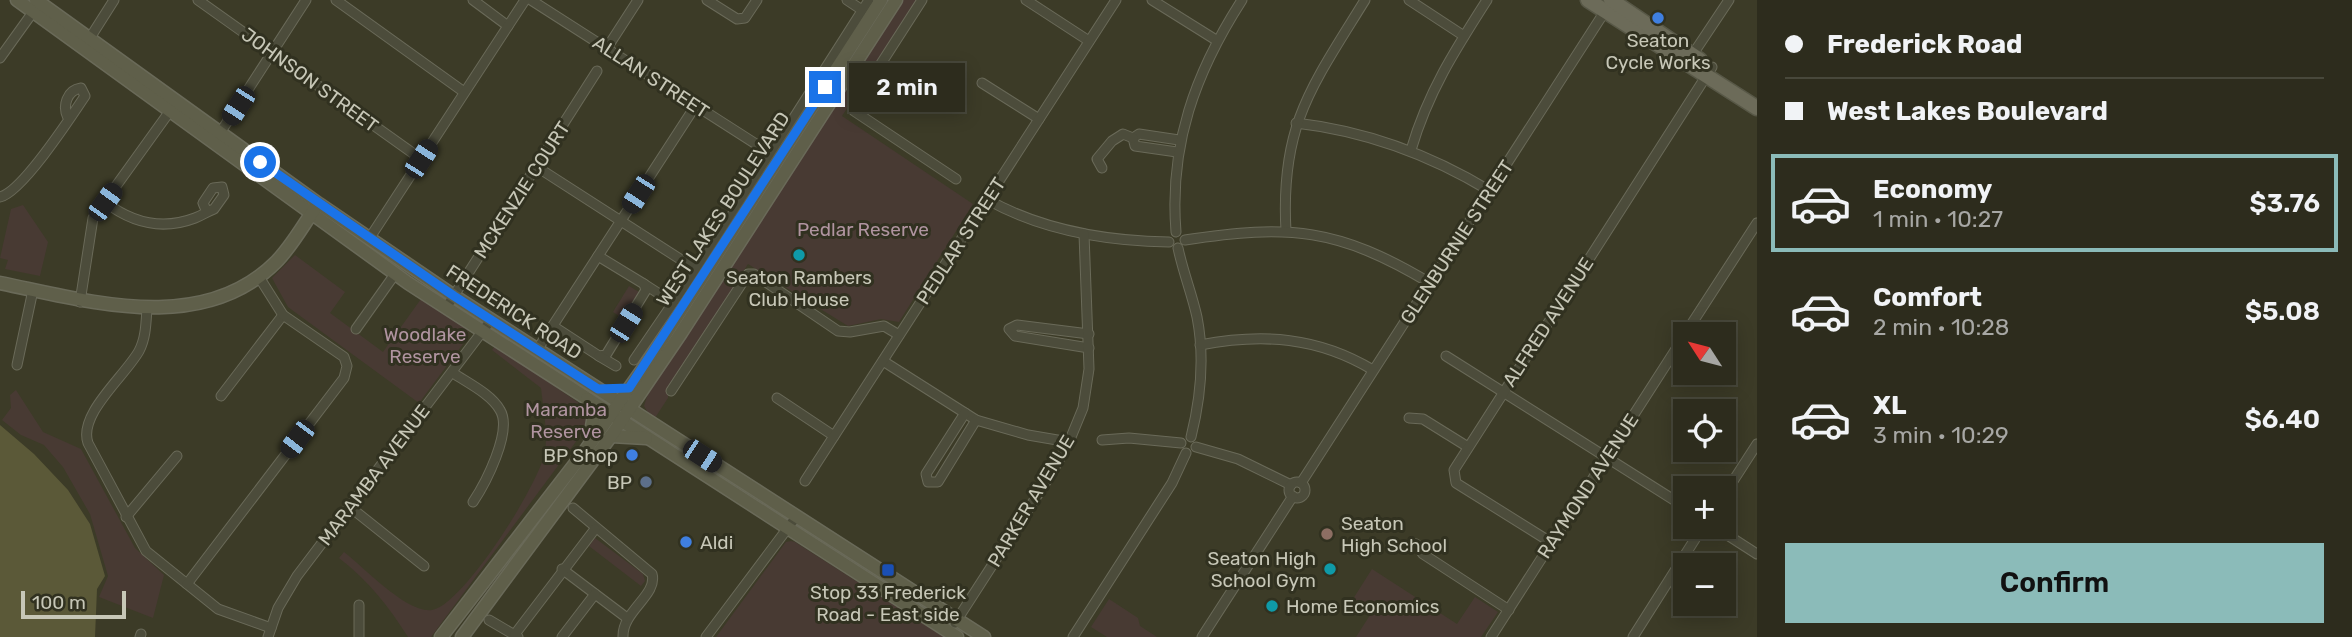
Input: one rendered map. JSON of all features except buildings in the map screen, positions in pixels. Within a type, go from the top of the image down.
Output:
[{"type":"main road","name":"FREDERICK ROAD","points":[[17,0],[34,6],[220,133],[395,274],[953,634]]},
{"type":"main road","name":"WEST LAKES BOULEVARD","points":[[624,405],[640,363],[881,0]]},
{"type":"main road","name":"WEST LAKES BOULEVARD","points":[[442,637],[585,451],[645,385],[896,0]]},
{"type":"main road","points":[[1588,0],[1609,4],[1709,71],[1757,96]]},
{"type":"main road","name":"FREDERICK ROAD","points":[[86,43],[170,111],[315,209],[369,239],[984,637]]},
{"type":"main road","points":[[1709,71],[1757,108]]},
{"type":"main road","points":[[0,283],[80,302],[147,308],[189,304],[227,294],[258,277],[277,261],[315,209]]},
{"type":"main road","points":[[645,385],[641,408],[649,421]]},
{"type":"main road","points":[[598,389],[629,388]]},
{"type":"main road","points":[[585,451],[594,415],[587,399]]},
{"type":"main road","name":"WEST LAKES BOULEVARD","points":[[462,637],[611,436],[616,417]]},
{"type":"main road","points":[[611,436],[650,439]]},
{"type":"street","points":[[86,43],[114,0]]},
{"type":"street","name":"JOHNSON STREET","points":[[198,0],[421,159]]},
{"type":"street","points":[[220,133],[306,0]]},
{"type":"street","points":[[337,0],[464,92]]},
{"type":"street","points":[[473,0],[508,26]]},
{"type":"street","points":[[369,239],[525,0]]},
{"type":"street","name":"ALLAN STREET","points":[[531,0],[770,153]]},
{"type":"street","points":[[607,48],[638,0]]},
{"type":"street","points":[[707,0],[737,19],[745,18],[757,0]]},
{"type":"street","points":[[847,0],[862,10]]},
{"type":"street","points":[[640,363],[644,347],[697,270],[869,0]]},
{"type":"street","points":[[922,0],[855,104],[858,115],[956,179]]},
{"type":"street","points":[[1026,0],[1089,41]]},
{"type":"street","name":"PEDLAR STREET","points":[[805,481],[1116,0]]},
{"type":"street","points":[[1152,0],[1216,40]]},
{"type":"street","points":[[1185,240],[1176,233],[1174,192],[1180,139],[1195,86],[1216,40],[1242,0]]},
{"type":"street","points":[[1286,231],[1284,189],[1296,122],[1314,82],[1365,0]]},
{"type":"street","points":[[1409,0],[1464,36]]},
{"type":"street","points":[[1411,150],[1435,82],[1487,0]]},
{"type":"street","points":[[1690,59],[1728,0]]},
{"type":"street","name":"GLENBURNIE STREET","points":[[1293,496],[1304,494],[1301,483],[1609,4]]},
{"type":"street","points":[[1,53],[34,6]]},
{"type":"street","name":"MCKENZIE COURT","points":[[446,308],[597,71]]},
{"type":"street","name":"ALFRED AVENUE","points":[[1552,543],[1456,483],[1454,470],[1709,71]]},
{"type":"street","points":[[982,83],[1039,119]]},
{"type":"street","points":[[537,350],[696,106]]},
{"type":"street","points":[[80,302],[90,227],[170,111]]},
{"type":"street","points":[[0,197],[18,188],[68,118]]},
{"type":"street","points":[[1296,122],[1344,129],[1411,150],[1460,172],[1490,191]]},
{"type":"street","points":[[1102,168],[1097,159],[1112,141],[1124,134],[1133,138]]},
{"type":"street","points":[[1133,138],[1139,134],[1180,139]]},
{"type":"street","points":[[1133,138],[1135,146],[1177,152]]},
{"type":"street","points":[[537,167],[697,270]]},
{"type":"street","points":[[988,200],[1046,226],[1134,242],[1169,242],[1178,248],[1197,319],[1200,345],[1202,382],[1191,437],[1196,447]]},
{"type":"street","points":[[105,202],[123,216],[155,224],[193,219],[206,210]]},
{"type":"street","name":"RAYMOND AVENUE","points":[[1693,322],[1757,223]]},
{"type":"street","points":[[1178,248],[1185,240],[1235,232],[1286,231],[1331,236],[1385,256],[1430,283]]},
{"type":"street","points":[[1169,242],[1171,236],[1176,233]]},
{"type":"street","name":"PARKER AVENUE","points":[[953,634],[957,620],[1069,442],[1087,387],[1089,334],[1084,234]]},
{"type":"street","points":[[598,256],[661,295]]},
{"type":"street","points":[[356,329],[395,274]]},
{"type":"street","points":[[671,391],[748,274],[754,274],[838,331],[850,332],[884,326],[899,335]]},
{"type":"street","points":[[187,584],[344,378],[347,366],[344,357],[283,314],[258,277]]},
{"type":"street","points":[[599,356],[606,355],[646,290],[644,284]]},
{"type":"street","points":[[17,365],[33,290]]},
{"type":"street","points":[[147,308],[141,348],[89,418],[85,434],[125,517],[146,551],[228,614],[270,632]]},
{"type":"street","points":[[221,396],[283,314]]},
{"type":"street","name":"MARAMBA AVENUE","points":[[270,632],[297,576],[491,320]]},
{"type":"street","points":[[1089,334],[1017,325],[1009,329],[1015,336],[1089,348]]},
{"type":"street","points":[[553,326],[616,366]]},
{"type":"street","points":[[1200,345],[1255,337],[1283,338],[1323,346],[1373,370]]},
{"type":"street","name":"RAYMOND AVENUE","points":[[1491,637],[1673,353]]},
{"type":"street","points":[[1446,356],[1673,500]]},
{"type":"street","points":[[883,361],[976,420],[1028,435],[1069,442]]},
{"type":"street","points":[[453,373],[494,402],[502,412],[504,423],[489,478],[473,502]]},
{"type":"street","points":[[777,398],[834,436]]},
{"type":"street","points":[[965,413],[926,474],[928,482],[937,482],[976,420]]},
{"type":"street","points":[[1409,418],[1423,419],[1468,447]]},
{"type":"street","points":[[1102,440],[1129,438],[1181,443],[1191,437]]},
{"type":"street","points":[[1181,443],[1186,453]]},
{"type":"street","points":[[1736,476],[1757,444]]},
{"type":"street","points":[[1073,637],[1172,483],[1186,453],[1196,447],[1238,459],[1291,485],[1301,483]]},
{"type":"street","points":[[125,517],[177,456]]},
{"type":"street","points":[[1202,637],[1293,496],[1290,492],[1291,485]]},
{"type":"street","points":[[350,507],[424,566]]},
{"type":"street","points":[[573,508],[596,529],[641,562],[652,574],[653,585],[627,618],[623,637]]},
{"type":"street","points":[[706,637],[796,517]]},
{"type":"street","points":[[489,620],[506,633],[517,635],[562,569],[596,529]]},
{"type":"street","points":[[1633,637],[1700,539]]},
{"type":"street","points":[[1730,539],[1757,554]]},
{"type":"street","points":[[1416,544],[1423,554],[1509,610]]},
{"type":"street","points":[[562,569],[627,618]]},
{"type":"street","points":[[562,637],[594,594]]},
{"type":"street","points":[[359,606],[359,637]]},
{"type":"green space","name":"Pedlar Reserve","points":[[901,0],[917,0],[842,116],[973,204],[899,322],[881,319],[848,326],[748,264],[668,390],[668,398],[653,421],[644,406],[650,387]]},
{"type":"green space","points":[[23,205],[48,242],[40,276],[5,269],[8,260],[0,258],[11,209]]},
{"type":"green space","name":"Woodlake Reserve","points":[[295,255],[345,292],[330,313],[383,352],[421,299],[468,330],[469,336],[419,403],[288,307],[272,278]]},
{"type":"green space","points":[[629,286],[639,292],[622,318],[613,312]]},
{"type":"green space","name":"Maramba Reserve","points":[[495,346],[582,405],[587,414],[586,428],[431,637],[408,637],[377,594],[339,558],[344,552],[398,597],[411,605],[432,610],[445,603],[461,588],[498,542],[540,468],[545,452],[546,428],[541,388],[492,350]]},
{"type":"green space","points":[[16,390],[43,432],[81,449],[135,548],[164,575],[153,618],[99,597],[108,576],[90,514],[63,467],[44,445],[21,435],[2,420],[11,408],[10,395]]},
{"type":"green space","points":[[595,538],[643,574],[645,581],[641,586],[589,546]]},
{"type":"green space","points":[[791,541],[944,637],[716,637],[786,542]]},
{"type":"green space","points":[[1372,569],[1457,624],[1475,597],[1498,612],[1481,637],[1356,637],[1372,612],[1353,599]]},
{"type":"green space","points":[[1109,599],[1138,618],[1140,626],[1157,637],[1107,637],[1091,627]]},
{"type":"shaded area","points":[[0,425],[34,454],[68,490],[90,524],[105,576],[97,589],[95,637],[0,637]]},
{"type":"place","name":"Seaton Cycle Works","points":[[1658,18]]},
{"type":"place","name":"Seaton Rambers Club House","points":[[799,255]]},
{"type":"place","name":"BP Shop","points":[[632,455]]},
{"type":"place","name":"BP","points":[[646,482]]},
{"type":"place","name":"Seaton High School","points":[[1327,534]]},
{"type":"place","name":"Aldi","points":[[686,542]]},
{"type":"place","name":"Seaton High School Gym","points":[[1330,569]]},
{"type":"place","name":"Stop 33 Frederick Road - East side","points":[[888,570]]},
{"type":"place","name":"Home Economics","points":[[1272,606]]},
{"type":"route","points":[[260,162],[369,239],[598,389],[629,388],[825,87]]}]
